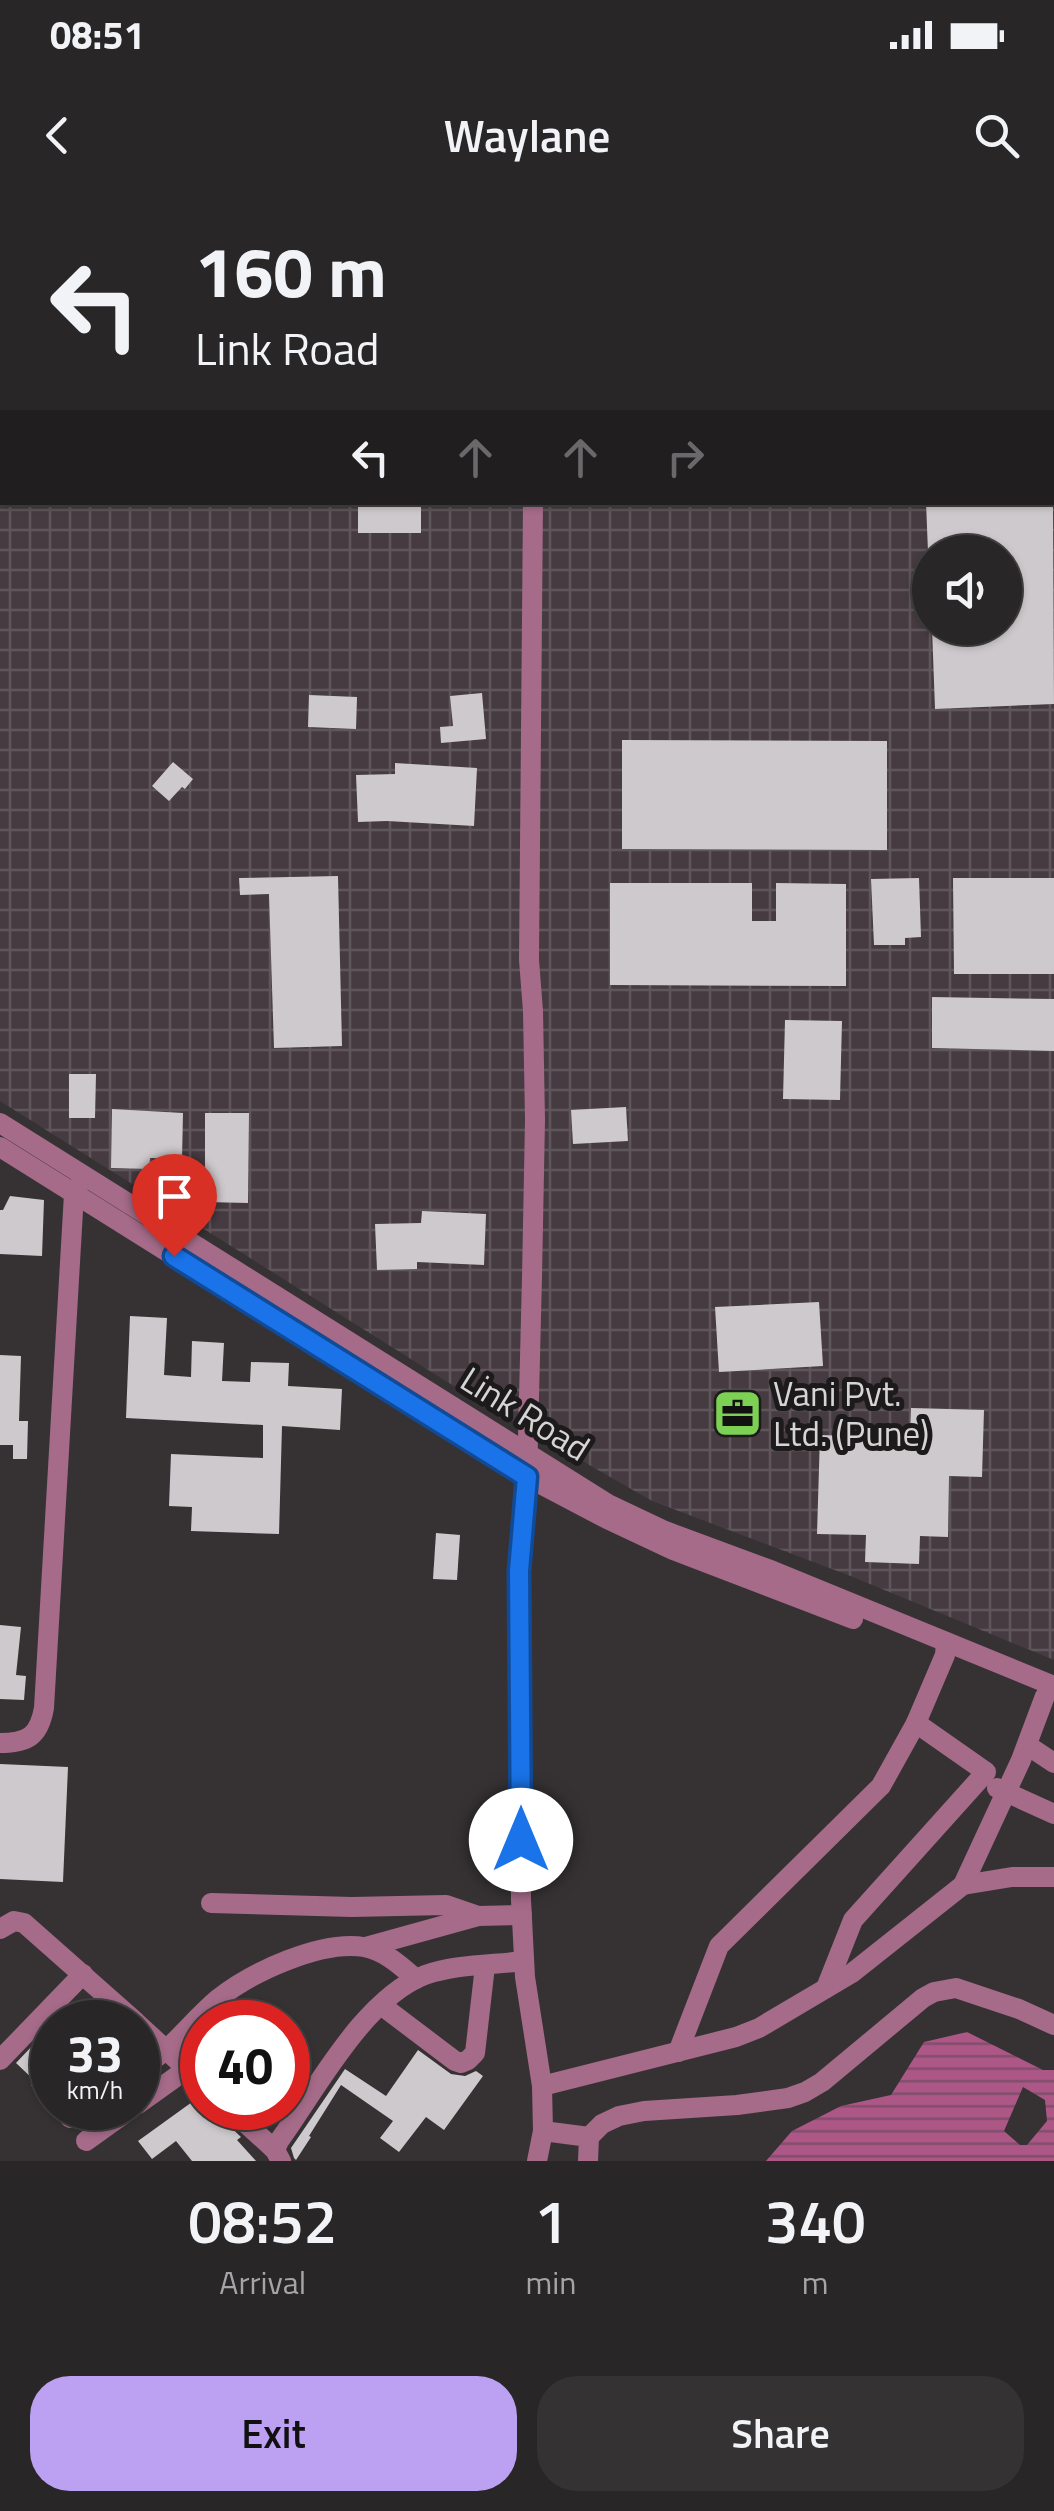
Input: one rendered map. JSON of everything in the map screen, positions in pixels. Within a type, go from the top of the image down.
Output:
[{"type":"street","points":[[532,505],[529,960],[535,1120],[527,1477],[519,1571],[522,1914],[524,1961],[542,2086],[537,2161]]},
{"type":"street","name":"Link Road","points":[[0,1123],[79,1185],[527,1477],[673,1550],[945,1648]]},
{"type":"street","name":"Link Road","points":[[0,1147],[79,1185],[608,1504],[1051,1694]]},
{"type":"street","points":[[0,1742],[17,1743],[32,1736],[44,1708],[79,1185]]},
{"type":"street","points":[[678,2052],[719,1946],[880,1786],[916,1723],[945,1648]]},
{"type":"street","points":[[963,1886],[1051,1694]]},
{"type":"street","points":[[826,1988],[853,1920],[986,1772],[916,1723]]},
{"type":"street","points":[[1027,1744],[1054,1763]]},
{"type":"street","points":[[978,1782],[1054,1814]]},
{"type":"street","points":[[542,2086],[759,2028],[852,1972],[963,1886],[1012,1877],[1054,1877]]},
{"type":"street","points":[[211,1903],[446,1904],[478,1916]]},
{"type":"street","points":[[364,1948],[478,1916],[522,1914]]},
{"type":"street","points":[[0,1930],[14,1921],[24,1923],[111,2000]]},
{"type":"street","points":[[160,2054],[243,1982],[316,1952],[364,1948],[396,1961],[416,1979]]},
{"type":"street","points":[[252,2130],[278,2155],[336,2058],[381,2005],[416,1979],[441,1970],[524,1961]]},
{"type":"street","points":[[381,2005],[461,2063],[475,2052],[485,1966]]},
{"type":"street","points":[[0,2060],[82,1974]]},
{"type":"street","points":[[542,2131],[588,2136],[619,2116],[644,2110],[788,2098],[822,2082],[923,1998],[943,1990],[956,1988],[1018,2008],[1054,2025]]},
{"type":"street","points":[[160,2044],[180,2063]]},
{"type":"street","points":[[86,2140],[100,2130]]},
{"type":"street","points":[[588,2136],[588,2161]]},
{"type":"shaded area","points":[[0,505],[1054,505],[1054,1660],[853,1577],[652,1501],[473,1398],[0,1101]]},
{"type":"shaded area","points":[[967,2032],[1043,2070],[1054,2070],[1054,2161],[766,2161],[792,2131],[841,2106],[891,2095],[924,2042]],"holes":[[[1023,2087],[1045,2100],[1047,2121],[1027,2145],[1020,2145],[1004,2131]]]},
{"type":"building","points":[[358,505],[421,505],[421,533],[358,533]]},
{"type":"building","points":[[926,505],[1053,505],[1054,704],[935,709],[933,645],[1022,645],[1022,535],[927,535]]},
{"type":"building","points":[[482,693],[486,739],[441,743],[440,727],[453,726],[450,696]]},
{"type":"building","points":[[309,695],[357,697],[356,729],[308,727]]},
{"type":"building","points":[[622,740],[887,741],[887,850],[622,849]]},
{"type":"building","points":[[173,762],[193,779],[169,801],[152,786]]},
{"type":"building","points":[[395,763],[477,768],[474,826],[358,822],[356,775],[395,774]]},
{"type":"building","points":[[338,876],[342,1046],[274,1048],[269,894],[240,895],[239,878]]},
{"type":"building","points":[[919,878],[921,937],[905,938],[905,945],[874,945],[871,879]]},
{"type":"building","points":[[953,878],[1054,878],[1054,974],[954,974]]},
{"type":"building","points":[[610,883],[752,883],[752,921],[776,921],[776,883],[846,884],[846,986],[610,985]]},
{"type":"building","points":[[932,997],[1054,999],[1054,1051],[932,1048]]},
{"type":"building","points":[[785,1020],[842,1021],[840,1100],[783,1099]]},
{"type":"building","points":[[69,1074],[96,1074],[95,1118],[69,1118]]},
{"type":"building","points":[[626,1107],[628,1141],[573,1144],[571,1110]]},
{"type":"building","points":[[112,1109],[183,1113],[182,1159],[150,1158],[149,1169],[111,1168]]},
{"type":"building","points":[[205,1113],[249,1113],[248,1203],[205,1202]]},
{"type":"building","points":[[10,1196],[44,1200],[42,1256],[0,1254],[0,1210]]},
{"type":"building","points":[[422,1211],[486,1214],[484,1265],[417,1262],[417,1269],[377,1270],[375,1224],[421,1223]]},
{"type":"building","points":[[819,1302],[823,1366],[719,1372],[715,1307]]},
{"type":"building","points":[[130,1316],[167,1318],[164,1375],[191,1377],[192,1341],[224,1343],[222,1381],[250,1382],[251,1362],[289,1363],[288,1386],[342,1389],[340,1430],[282,1426],[279,1534],[191,1531],[192,1507],[169,1506],[171,1454],[263,1458],[263,1425],[126,1418]]},
{"type":"building","points":[[0,1355],[21,1356],[19,1421],[28,1421],[27,1459],[13,1459],[13,1445],[0,1445]]},
{"type":"building","points":[[911,1408],[984,1410],[982,1477],[949,1476],[948,1537],[920,1536],[919,1564],[865,1562],[866,1535],[817,1534],[820,1435],[910,1438]]},
{"type":"building","points":[[436,1533],[460,1535],[457,1580],[433,1579]]},
{"type":"building","points":[[0,1625],[21,1627],[16,1675],[26,1676],[24,1700],[0,1699]]},
{"type":"building","points":[[0,1764],[68,1767],[63,1882],[0,1879]]},
{"type":"building","points":[[30,2048],[30,2076],[16,2063]]},
{"type":"building","points":[[418,2050],[451,2074],[465,2076],[476,2071],[483,2076],[444,2130],[426,2117],[399,2152],[380,2138],[393,2121],[341,2085],[294,2158],[291,2148],[303,2130],[310,2130],[310,2120],[345,2069],[386,2096]]},
{"type":"building","points":[[180,2111],[180,2130],[234,2130],[241,2137],[237,2140],[256,2161],[192,2161],[176,2141],[152,2159],[138,2141],[153,2130],[160,2130],[160,2125]]},
{"type":"place","name":"Vani Pvt. Ltd. (Pune)","points":[[738,1414]]},
{"type":"route","points":[[174,1256],[527,1477],[519,1571],[521,1840]]}]
